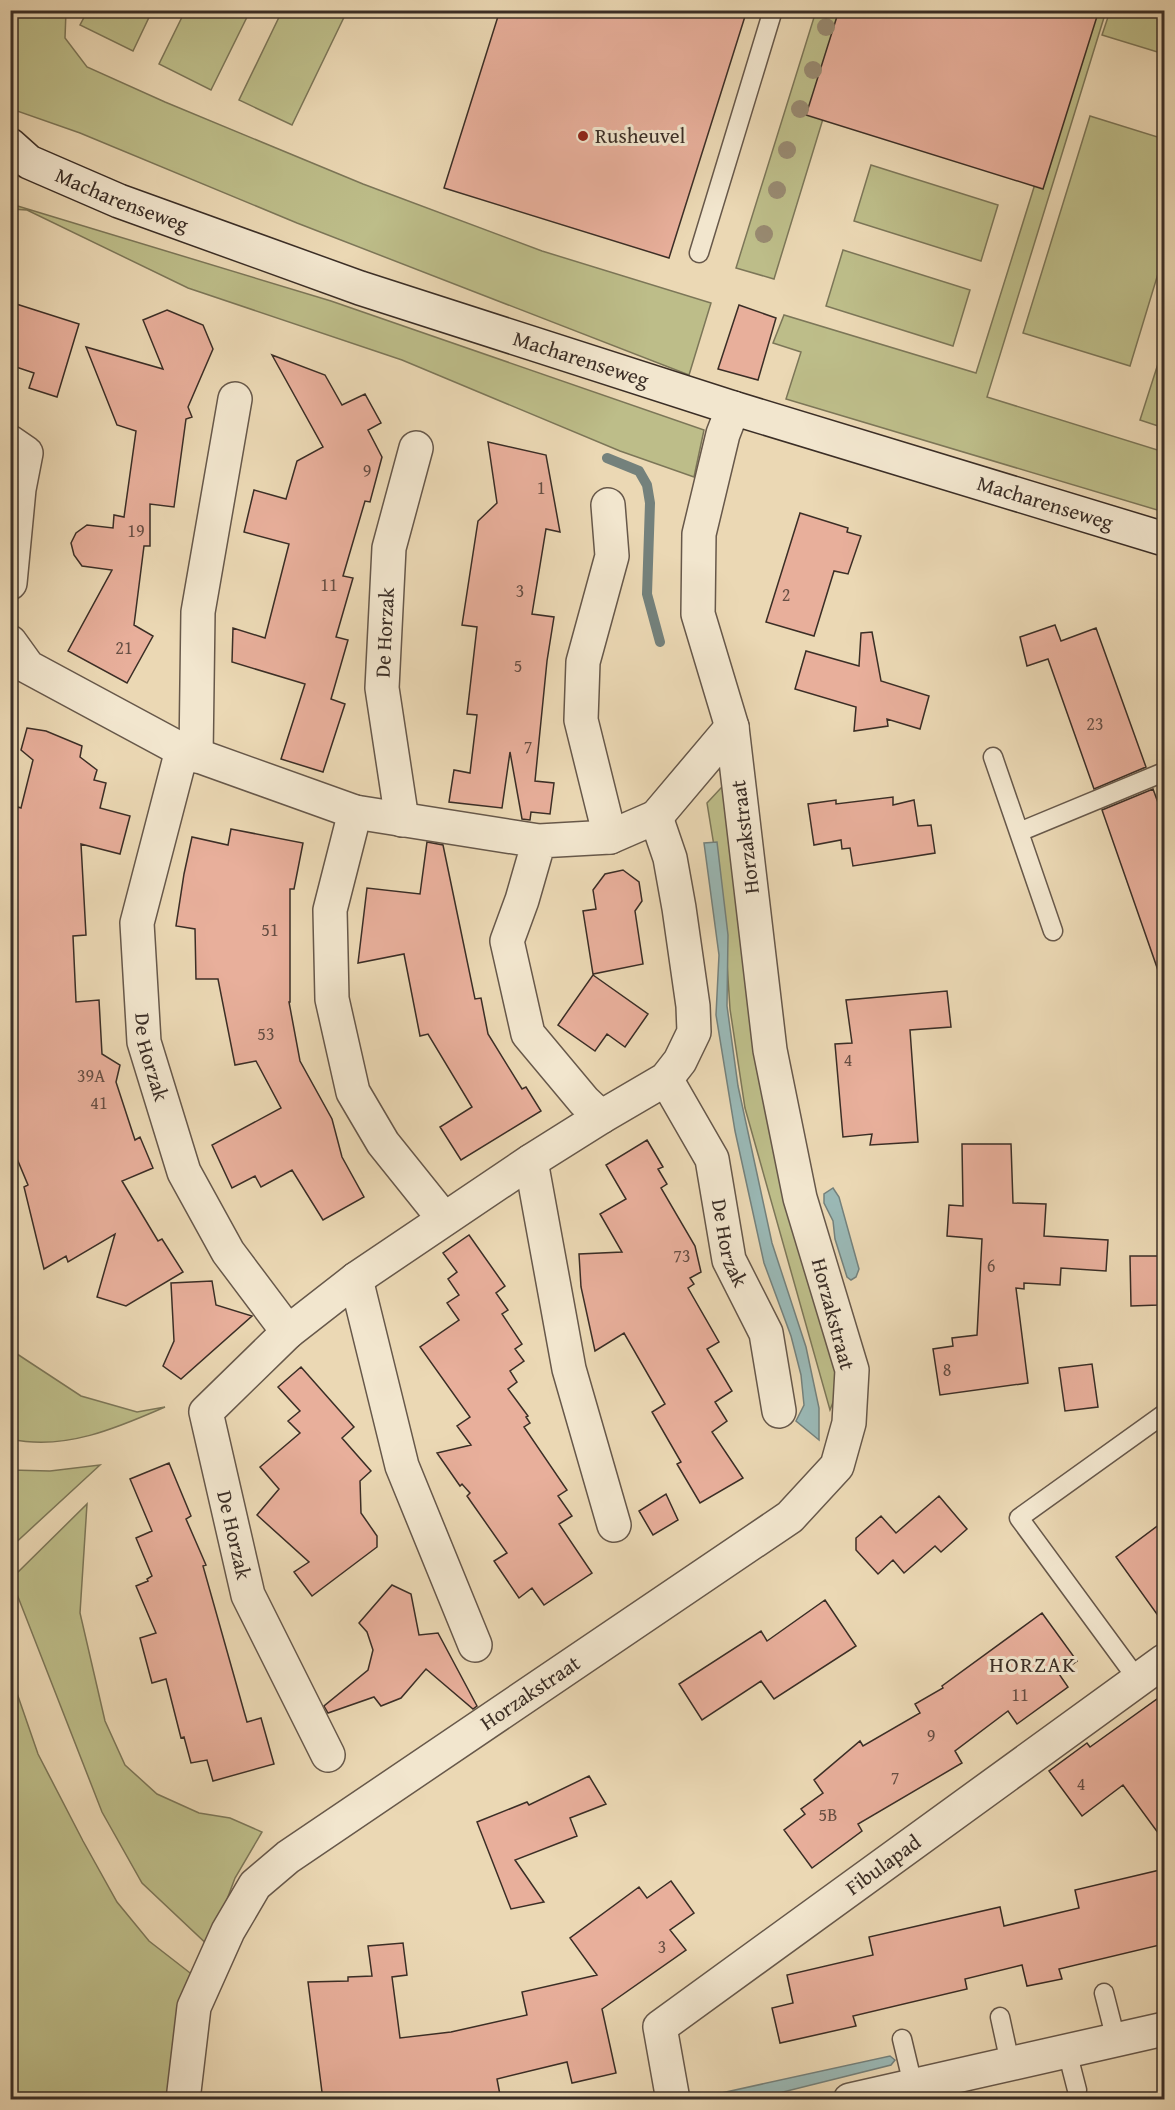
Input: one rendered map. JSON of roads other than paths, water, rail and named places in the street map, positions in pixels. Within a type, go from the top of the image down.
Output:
[{"type":"street","name":"Macharenseweg","points":[[10,145],[29,162],[118,201],[360,288],[733,408],[1164,539]]},
{"type":"street","name":"De Horzak","points":[[235,399],[198,612],[189,753],[137,923],[144,1042],[184,1172],[228,1252],[288,1332]]},
{"type":"street","name":"Horzakstraat","points":[[183,2100],[194,2007],[228,1931],[255,1885],[288,1857],[790,1517],[837,1466],[849,1423],[852,1370],[800,1198],[770,1050],[732,727],[698,614],[699,534],[723,434],[733,408]]},
{"type":"street","points":[[10,442],[26,453],[19,489],[10,583]]},
{"type":"street","name":"De Horzak","points":[[402,820],[382,688],[389,548],[417,448]]},
{"type":"street","points":[[608,505],[612,556],[583,662],[581,720],[610,837]]},
{"type":"street","points":[[10,642],[28,667],[189,753],[355,812],[539,842],[610,837],[656,817],[732,727]]},
{"type":"street","points":[[355,812],[330,910],[332,999],[353,1092],[383,1143],[444,1220]]},
{"type":"street","name":"De Horzak","points":[[328,1755],[248,1595],[206,1412],[288,1332],[356,1279],[531,1161],[666,1079],[680,1061],[694,1032],[693,1005],[670,858],[656,817]]},
{"type":"street","points":[[539,842],[507,941],[528,1034],[584,1101],[601,1117]]},
{"type":"street","name":"De Horzak","points":[[666,1079],[712,1159],[729,1260],[766,1333],[779,1411]]},
{"type":"street","points":[[531,1161],[569,1370],[614,1525]]},
{"type":"street","points":[[356,1279],[402,1466],[475,1645]]},
{"type":"street","name":"Fibulapad","points":[[673,2100],[660,2027],[1164,1661]]},
{"type":"street","points":[[849,2100],[1164,2029]]},
{"type":"lane","points":[[699,252],[773,10]]},
{"type":"lane","points":[[993,757],[1053,931]]},
{"type":"lane","points":[[1019,832],[1164,772]]},
{"type":"lane","points":[[1138,1680],[1019,1518],[1164,1414]]},
{"type":"lane","points":[[1104,1993],[1116,2040]]},
{"type":"lane","points":[[1000,2017],[1010,2063]]},
{"type":"lane","points":[[902,2039],[913,2085]]},
{"type":"lane","points":[[1067,2051],[1077,2090]]},
{"type":"water","points":[[717,842],[728,935],[727,1006],[738,1086],[772,1243],[806,1347],[819,1408],[819,1440],[796,1421],[804,1405],[801,1375],[791,1336],[764,1263],[735,1131],[716,1015],[719,955],[704,843]]},
{"type":"water","points":[[833,1188],[839,1197],[859,1269],[856,1277],[851,1280],[847,1277],[835,1239],[833,1221],[824,1203],[824,1194]]},
{"type":"water","points":[[890,2056],[895,2060],[891,2065],[755,2099],[704,2100],[703,2097]]},
{"type":"waterway","points":[[607,458],[639,471],[647,485],[650,503],[647,594],[660,642]]},
{"type":"place","name":"Rusheuvel","points":[[583,136]]},
{"type":"district","name":"HORZAK","points":[[1033,1664]]}]
